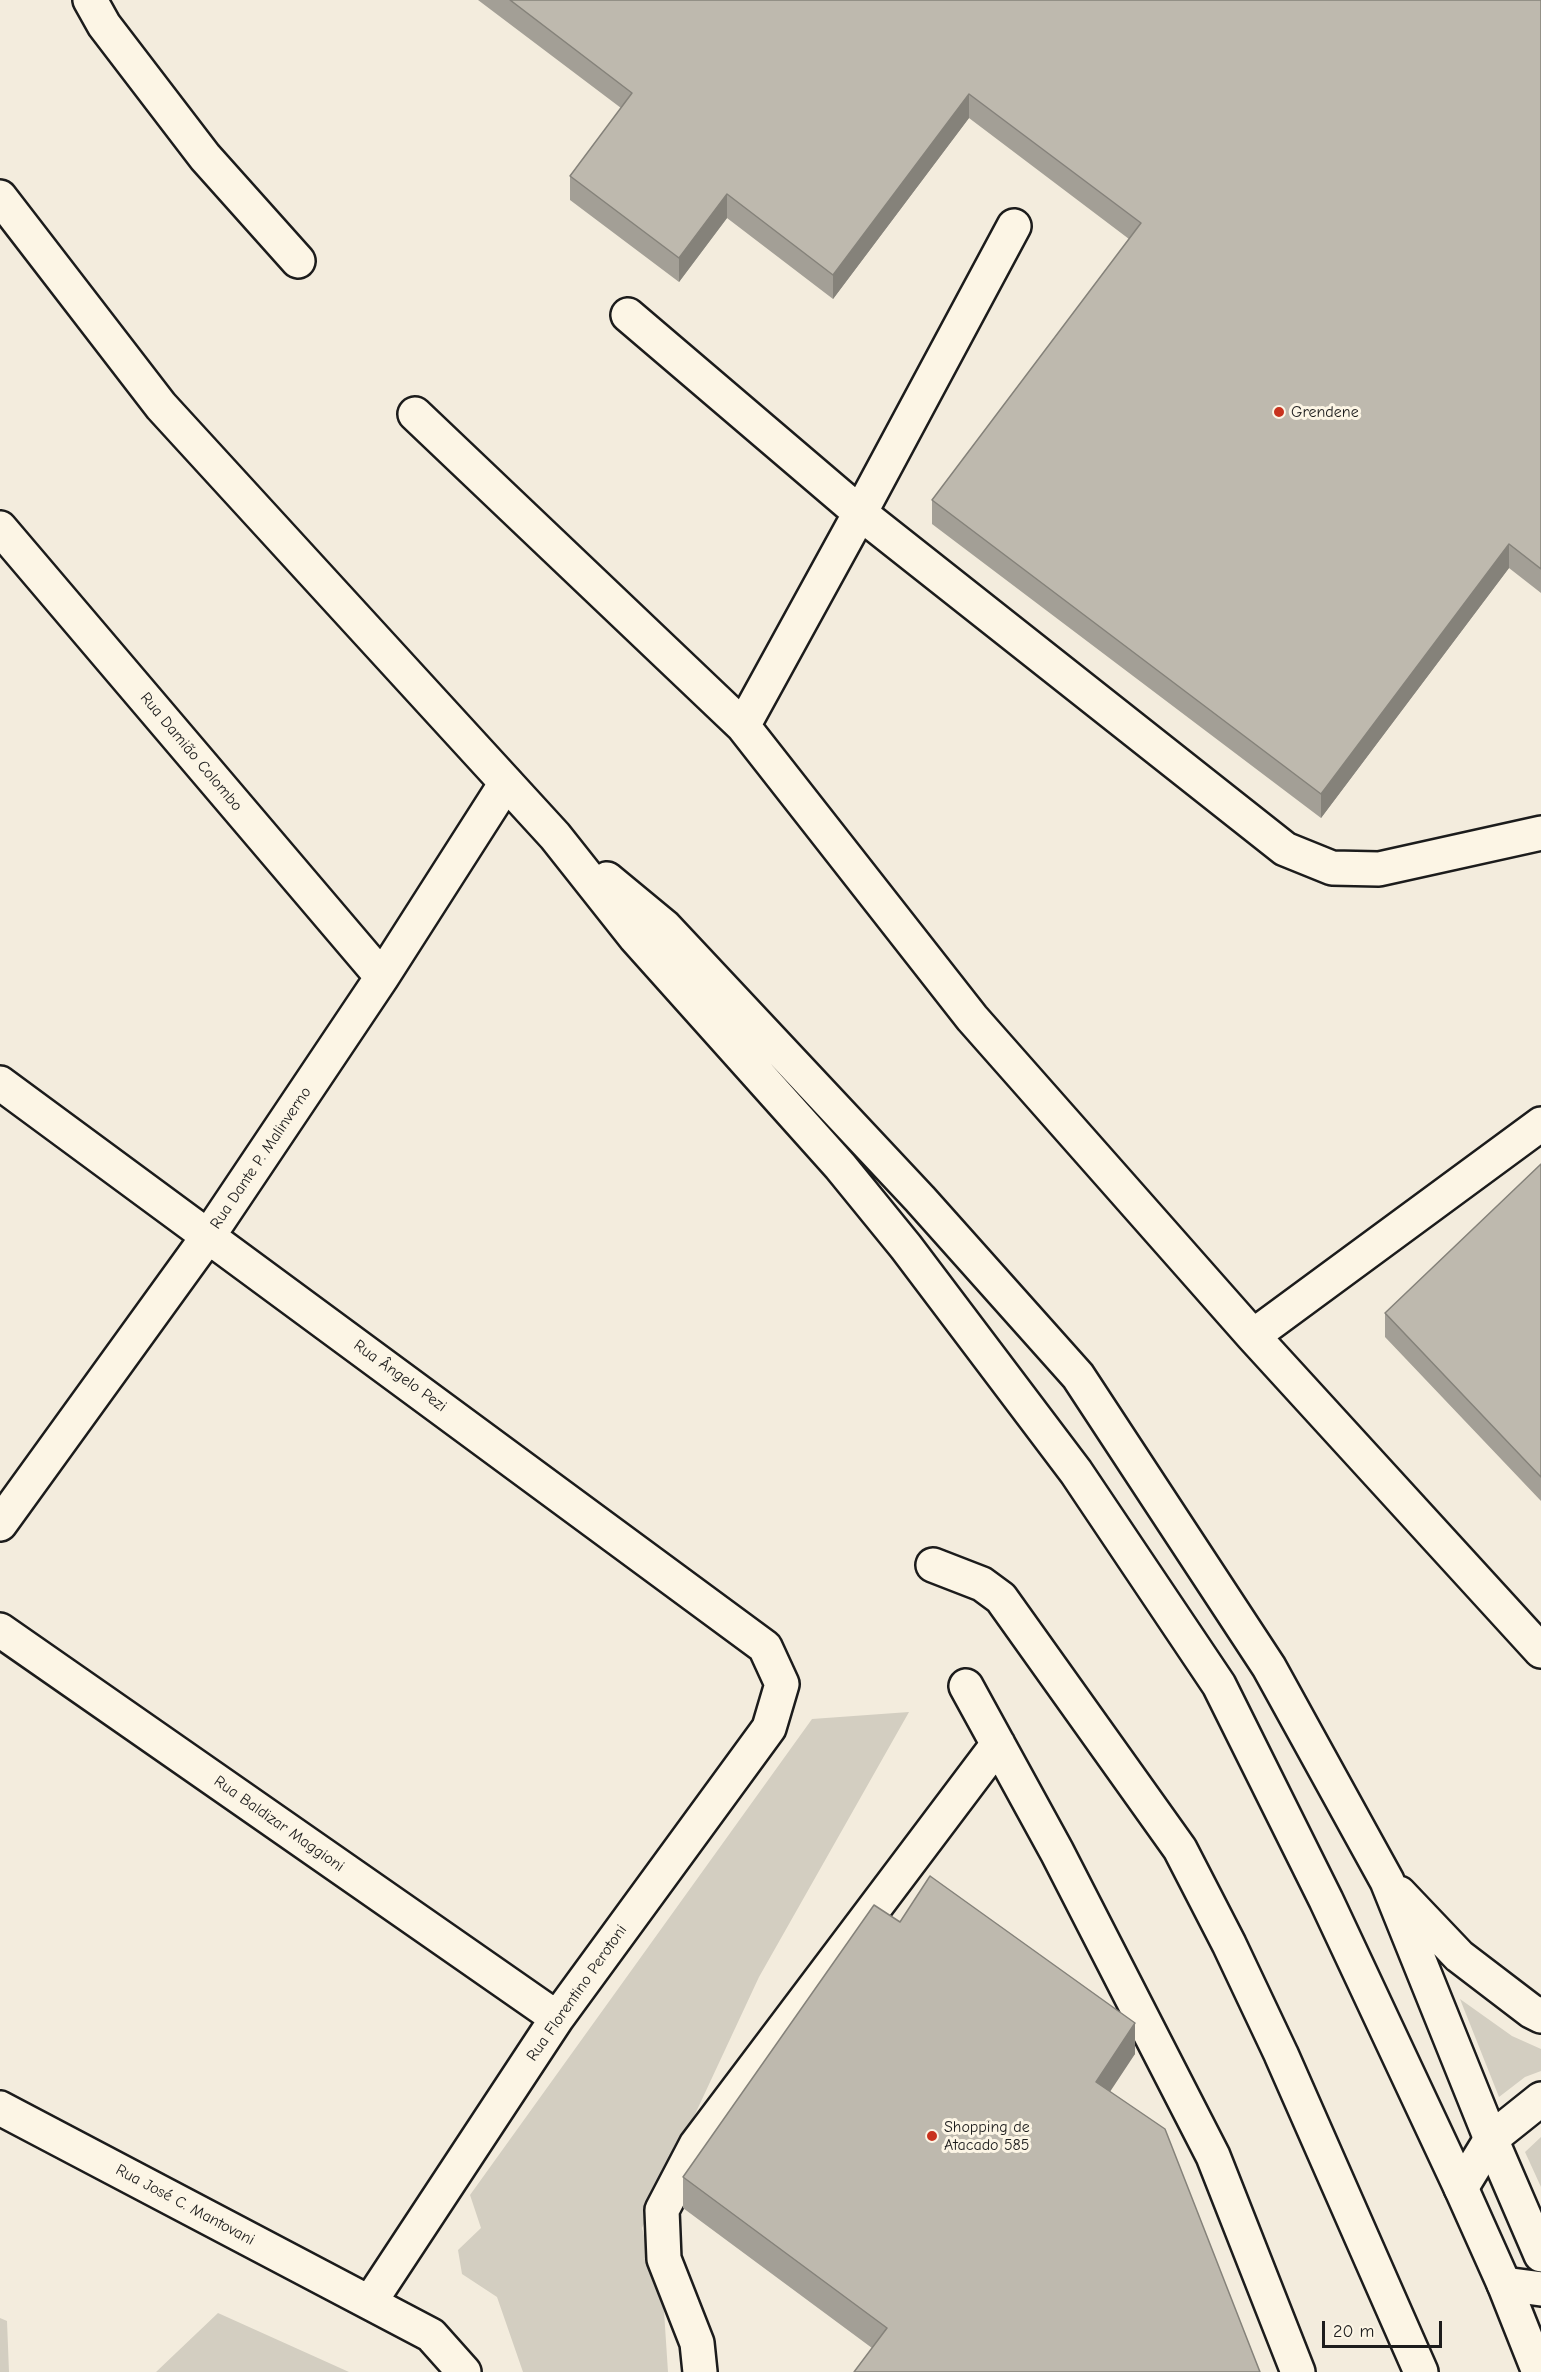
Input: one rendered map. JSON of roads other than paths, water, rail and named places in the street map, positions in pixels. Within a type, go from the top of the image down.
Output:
[{"type":"main road","points":[[90,0],[104,25],[205,157],[298,261]]},
{"type":"main road","points":[[0,197],[162,406],[555,836],[635,937],[832,1157],[1020,1396],[1089,1492],[1219,1685],[1326,1900],[1461,2188],[1504,2284],[1539,2372]]},
{"type":"main road","points":[[743,726],[1014,226]]},
{"type":"main road","points":[[628,315],[860,513],[1285,849],[1332,868],[1379,869],[1541,833]]},
{"type":"main road","points":[[415,414],[743,726],[972,1018],[1253,1336],[1541,1651]]},
{"type":"main road","name":"Rua Damião Colombo","points":[[0,528],[382,977]]},
{"type":"main road","name":"Rua Dante P. Malinverno","points":[[0,1524],[209,1235],[382,977],[506,783]]},
{"type":"main road","points":[[555,836],[664,927],[920,1199],[1078,1376],[1269,1667],[1387,1881],[1491,2139],[1541,2255]]},
{"type":"main road","name":"Rua Ângelo Pezi","points":[[0,1083],[765,1647],[782,1684]]},
{"type":"main road","points":[[1253,1336],[1541,1124]]},
{"type":"main road","points":[[933,1565],[982,1584],[1001,1598],[1180,1849],[1229,1944],[1281,2054],[1421,2372]]},
{"type":"main road","name":"Rua Baldizar Maggioni","points":[[0,1630],[557,2018]]},
{"type":"main road","name":"Rua Florentino Perotoni","points":[[370,2302],[557,2018],[769,1728],[782,1684]]},
{"type":"main road","points":[[966,1686],[1057,1852],[1213,2156],[1298,2372]]},
{"type":"main road","points":[[700,2372],[697,2343],[664,2259],[662,2210],[696,2145],[998,1744]]},
{"type":"main road","points":[[1387,1881],[1459,1956],[1531,2011],[1541,2016]]},
{"type":"main road","points":[[1461,2188],[1491,2139],[1541,2099]]},
{"type":"main road","name":"Rua José C. Mantovani","points":[[0,2108],[431,2335],[464,2372]]},
{"type":"main road","points":[[1504,2284],[1541,2289]]},
{"type":"place","name":"Grendene","points":[[1279,412]]},
{"type":"place","name":"Shopping de Atacado 585","points":[[932,2136]]}]
